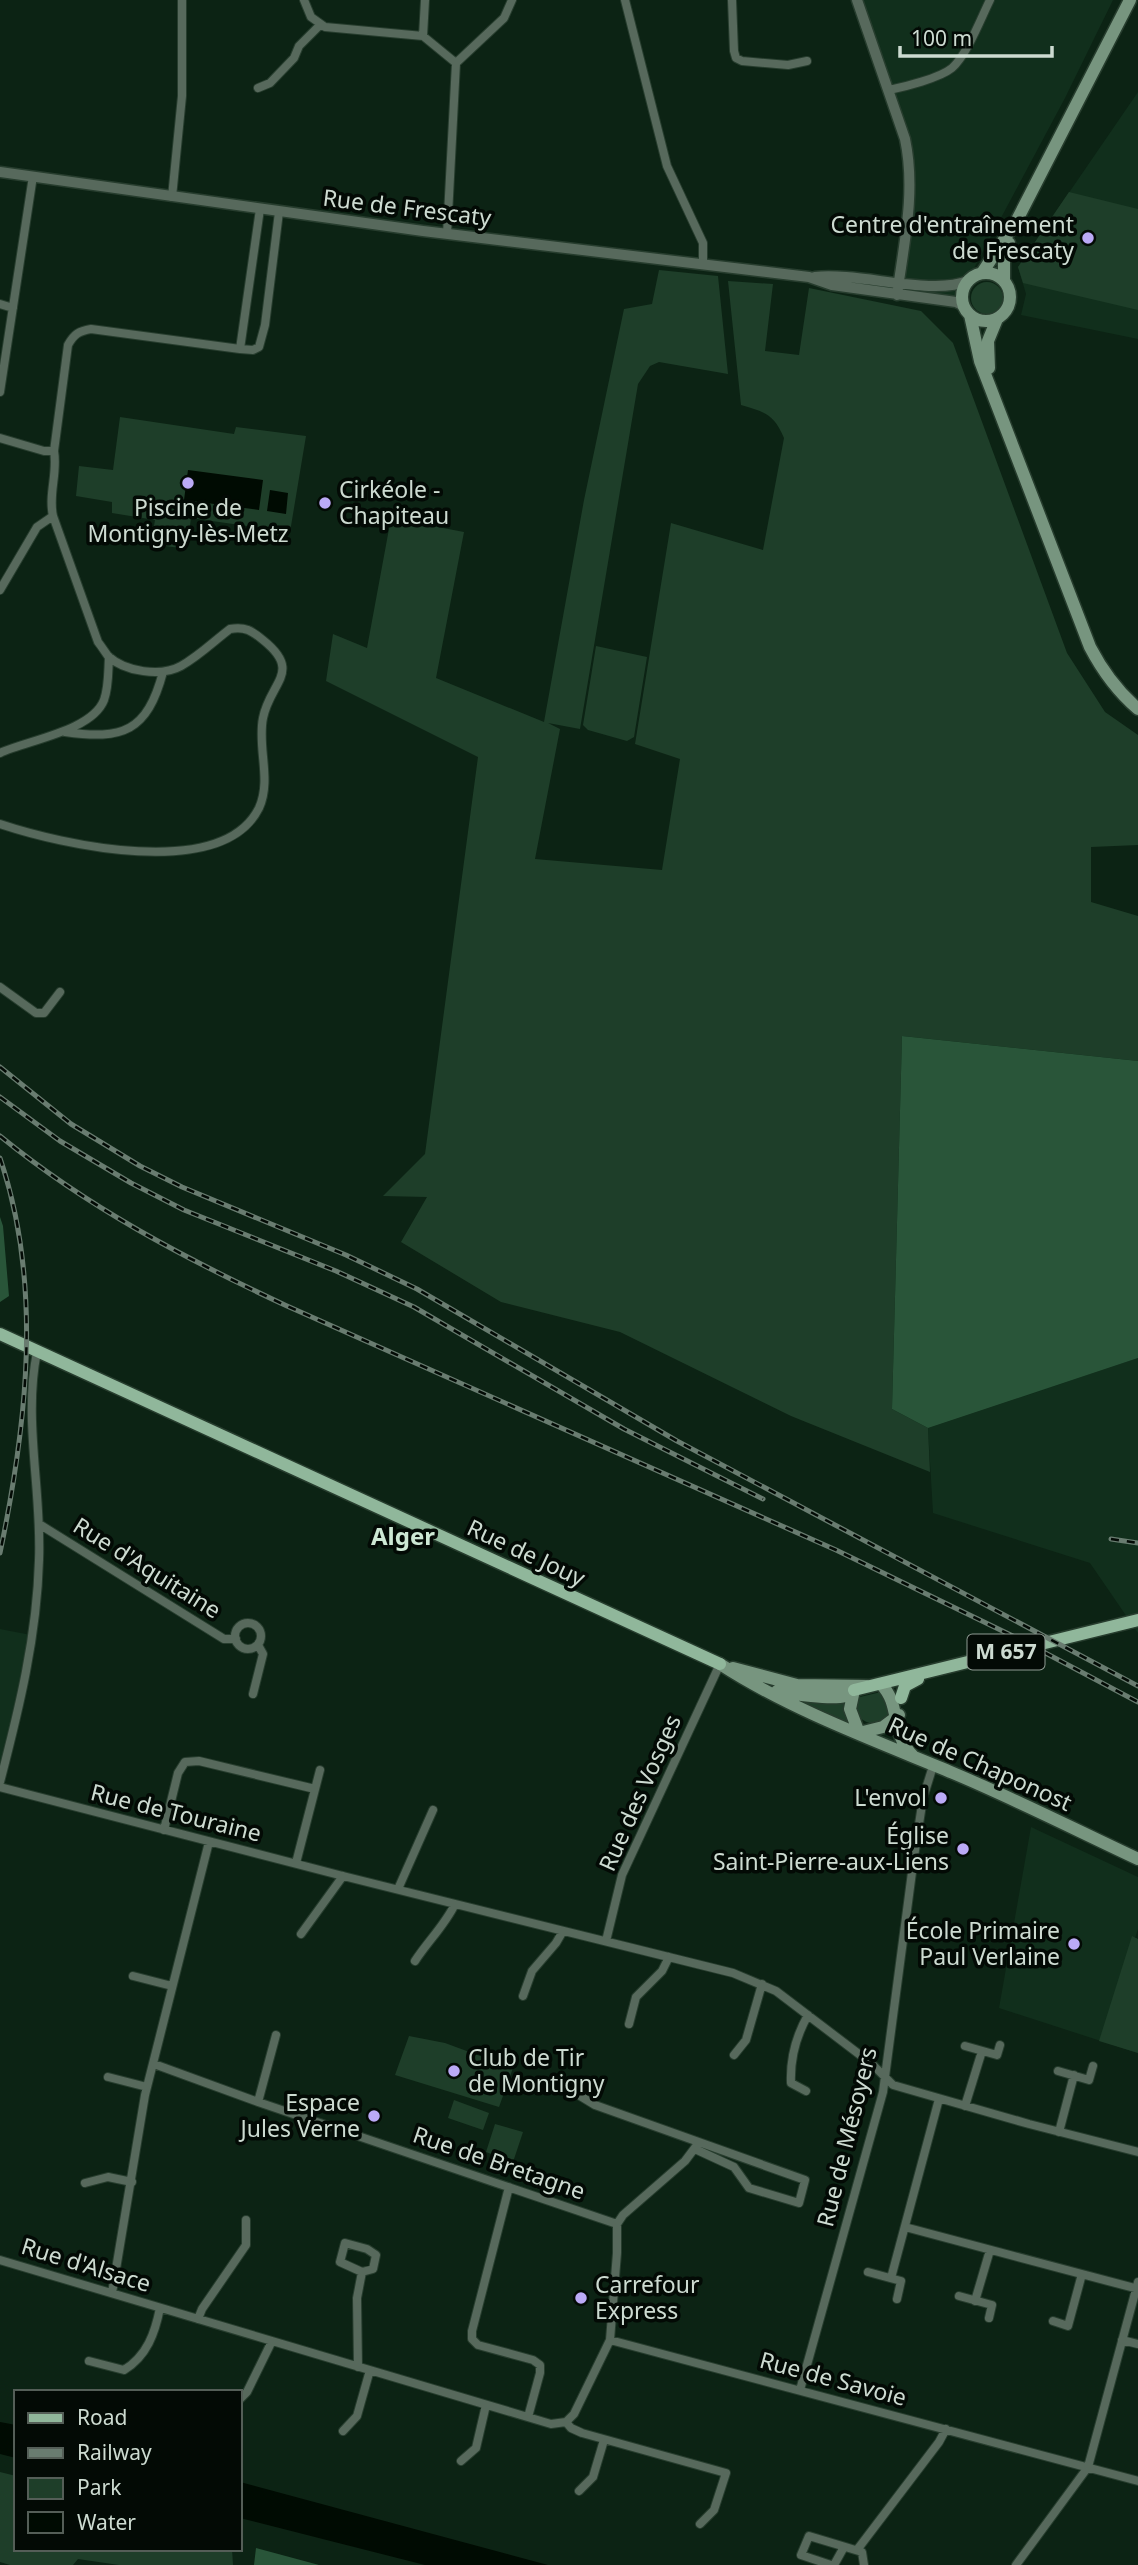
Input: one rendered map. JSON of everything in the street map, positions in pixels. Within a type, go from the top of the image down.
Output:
[{"type":"main road","points":[[1130,0],[1017,220],[982,273],[968,281],[962,294],[981,361],[1090,647],[1112,683],[1138,709]]},
{"type":"main road","points":[[995,396],[988,361],[988,341],[997,319],[1008,309],[1010,301],[1011,294],[1004,280],[1004,262],[1017,220]]},
{"type":"main road","points":[[982,273],[990,273],[1004,280]]},
{"type":"main road","points":[[967,311],[983,321],[997,319]]},
{"type":"main road","name":"Rue de Jouy","points":[[0,1334],[720,1664],[750,1684],[805,1709]]},
{"type":"main road","name":"Rue de Jouy","points":[[750,1684],[808,1696],[846,1696],[855,1690],[1138,1620]]},
{"type":"main road","points":[[720,1664],[797,1685],[875,1685],[891,1695],[898,1733],[914,1757]]},
{"type":"main road","points":[[855,1690],[850,1709],[859,1733],[883,1727],[897,1717],[905,1686],[953,1665]]},
{"type":"main road","name":"Rue de Chaponost","points":[[805,1709],[1138,1859]]},
{"type":"street","points":[[172,197],[182,96],[182,0]]},
{"type":"street","points":[[304,0],[309,13],[320,25],[423,36],[456,63]]},
{"type":"street","points":[[423,36],[425,0]]},
{"type":"street","points":[[447,234],[456,63],[504,18],[512,0]]},
{"type":"street","points":[[625,0],[667,166],[703,243],[703,265]]},
{"type":"street","points":[[732,0],[736,58],[742,61],[788,65],[807,61]]},
{"type":"street","points":[[857,0],[905,139],[911,178],[897,295]]},
{"type":"street","points":[[889,90],[953,68],[990,0]]},
{"type":"street","points":[[258,88],[270,83],[295,58],[299,46],[320,25]]},
{"type":"street","name":"Rue de Frescaty","points":[[0,172],[447,234],[809,277],[834,275],[939,286],[958,285],[968,281]]},
{"type":"street","points":[[0,392],[33,176]]},
{"type":"street","points":[[240,349],[260,209]]},
{"type":"street","points":[[0,824],[38,837],[94,847],[150,852],[209,845],[236,832],[249,822],[264,793],[263,718],[283,669],[282,659],[276,650],[251,630],[240,627],[230,629],[180,667],[163,672],[149,672],[125,666],[109,657],[98,642],[52,516],[50,500],[68,345],[74,335],[81,330],[91,329],[240,349],[253,350],[259,347],[265,325],[279,212]]},
{"type":"street","name":"Rue de Frescaty","points":[[809,277],[832,285],[956,302],[967,311]]},
{"type":"street","points":[[0,304],[13,308]]},
{"type":"street","points":[[0,438],[44,451],[54,451]]},
{"type":"street","points":[[0,590],[37,527],[52,516]]},
{"type":"street","points":[[65,732],[94,713],[103,703],[108,687],[109,657]]},
{"type":"street","points":[[0,752],[65,732],[109,735],[128,731],[147,709],[163,672]]},
{"type":"street","points":[[0,988],[36,1013],[44,1013],[60,992]]},
{"type":"street","points":[[0,1784],[22,1697],[37,1585],[39,1524],[31,1403],[37,1352]]},
{"type":"street","name":"Rue d'Aquitaine","points":[[39,1524],[224,1639],[236,1640]]},
{"type":"street","name":"Rue d'Aquitaine","points":[[253,1624],[261,1634],[258,1645],[247,1649],[239,1646],[236,1632],[241,1626],[253,1624]]},
{"type":"street","points":[[253,1694],[263,1654],[258,1645]]},
{"type":"street","name":"Rue des Vosges","points":[[606,1941],[622,1875],[720,1664]]},
{"type":"street","points":[[164,1830],[178,1773],[185,1762],[198,1761],[315,1789]]},
{"type":"street","name":"Rue de Mésoyers","points":[[800,2390],[885,2078],[914,1857],[926,1787],[933,1766]]},
{"type":"street","points":[[296,1863],[320,1770]]},
{"type":"street","name":"Rue de Touraine","points":[[0,1784],[209,1842],[733,1973],[762,1984],[808,2015],[872,2064],[893,2085],[1138,2152]]},
{"type":"street","points":[[398,1889],[433,1810]]},
{"type":"street","points":[[112,2293],[147,2087],[209,1842]]},
{"type":"street","points":[[301,1934],[343,1876]]},
{"type":"street","points":[[415,1961],[428,1940],[449,1917],[455,1904]]},
{"type":"street","points":[[523,1996],[532,1971],[563,1931]]},
{"type":"street","points":[[629,2024],[636,1997],[662,1971],[669,1957]]},
{"type":"street","points":[[132,1976],[172,1986]]},
{"type":"street","points":[[734,2055],[746,2040],[762,1984]]},
{"type":"street","points":[[806,2091],[791,2083],[790,2065],[799,2030],[808,2015]]},
{"type":"street","points":[[258,2102],[276,2035]]},
{"type":"street","points":[[965,2046],[997,2055],[1000,2045]]},
{"type":"street","points":[[964,2106],[982,2051]]},
{"type":"street","name":"Rue de Bretagne","points":[[154,2064],[617,2224]]},
{"type":"street","points":[[1058,2071],[1089,2080],[1093,2066]]},
{"type":"street","points":[[1059,2132],[1074,2076]]},
{"type":"street","points":[[107,2077],[147,2087]]},
{"type":"street","points":[[566,2082],[577,2094],[595,2105],[696,2146],[734,2168],[748,2188],[799,2203],[805,2180],[734,2155],[696,2146]]},
{"type":"street","points":[[891,2277],[939,2099]]},
{"type":"street","points":[[566,2422],[574,2414],[610,2340],[617,2224],[696,2146]]},
{"type":"street","points":[[734,2155],[734,2168]]},
{"type":"street","points":[[85,2183],[108,2177],[132,2182]]},
{"type":"street","points":[[509,2187],[472,2339],[478,2345],[533,2360],[540,2365],[528,2417]]},
{"type":"street","points":[[198,2319],[246,2245],[246,2220]]},
{"type":"street","points":[[905,2227],[1137,2287],[1088,2467],[1016,2565]]},
{"type":"street","points":[[345,2243],[367,2249],[376,2255],[373,2269],[362,2272],[340,2262],[345,2243]]},
{"type":"street","points":[[975,2301],[990,2250]]},
{"type":"street","name":"Rue d'Alsace","points":[[0,2260],[551,2424],[566,2422],[576,2431],[604,2440],[726,2473],[714,2510],[700,2524]]},
{"type":"street","points":[[358,2367],[357,2298],[362,2272]]},
{"type":"street","points":[[868,2272],[901,2281],[897,2299]]},
{"type":"street","points":[[1053,2321],[1068,2326],[1082,2274]]},
{"type":"street","points":[[959,2297],[992,2305],[989,2318]]},
{"type":"street","name":"Rue d'Alsace","points":[[89,2361],[124,2370],[137,2362],[146,2352],[160,2308]]},
{"type":"street","name":"Rue de Savoie","points":[[610,2340],[1138,2481]]},
{"type":"street","points":[[1122,2340],[1138,2344]]},
{"type":"street","points":[[242,2397],[272,2341]]},
{"type":"street","points":[[343,2431],[357,2416],[370,2370]]},
{"type":"street","points":[[461,2461],[476,2448],[486,2405]]},
{"type":"street","points":[[857,2550],[946,2429]]},
{"type":"street","points":[[579,2491],[593,2477],[604,2440]]},
{"type":"street","points":[[844,2547],[832,2565],[801,2555],[809,2536],[862,2552],[864,2565]]},
{"type":"shaded area","points":[[857,0],[1113,0],[1065,98],[964,287],[962,300],[897,295],[909,159]]},
{"type":"shaded area","points":[[1138,92],[1138,339],[1021,315],[1026,294],[1018,267]]},
{"type":"shaded area","points":[[902,1036],[1138,1061],[1138,1358],[928,1428],[892,1409]]},
{"type":"shaded area","points":[[0,1217],[9,1296],[0,1302]]},
{"type":"shaded area","points":[[1138,1358],[1138,1633],[1090,1563],[933,1513],[928,1428]]},
{"type":"shaded area","points":[[0,1629],[31,1635],[0,1782]]},
{"type":"shaded area","name":"École Primaire Paul Verlaine","points":[[1031,1827],[1138,1877],[1138,1929],[1135,1938],[1138,1939],[1138,2053],[999,2008]]},
{"type":"shaded area","points":[[256,2548],[319,2565],[254,2565]]},
{"type":"green space","name":"Centre d'entraînement de Frescaty","points":[[1069,192],[1138,209],[1138,310],[1023,283],[1018,267]]},
{"type":"green space","points":[[659,270],[718,276],[728,374],[659,362],[650,366],[638,384],[580,729],[548,723],[560,729],[535,859],[662,870],[680,759],[635,744],[671,523],[763,550],[784,438],[768,415],[741,405],[728,281],[773,284],[765,351],[799,355],[809,288],[921,311],[953,343],[1067,653],[1105,712],[1138,735],[1138,845],[1091,847],[1091,902],[1138,916],[1138,1061],[902,1036],[892,1409],[928,1428],[930,1472],[791,1416],[620,1332],[501,1302],[401,1242],[427,1197],[383,1196],[425,1154],[478,757],[326,681],[333,634],[367,648],[391,518],[464,532],[436,678],[544,722],[584,500],[624,309],[652,304]]},
{"type":"green space","points":[[987,282],[998,287],[1003,298],[998,309],[987,314],[976,309],[971,298],[976,287]]},
{"type":"green space","name":"Piscine de Montigny-lès-Metz","points":[[120,417],[234,434],[236,427],[306,436],[290,532],[191,518],[187,549],[151,544],[155,520],[112,513],[112,502],[76,496],[79,466],[113,470]]},
{"type":"green space","points":[[596,646],[647,657],[634,737],[627,741],[588,730],[583,725]]},
{"type":"green space","points":[[881,1692],[890,1713],[875,1723],[859,1717],[856,1700]]},
{"type":"green space","points":[[787,1697],[846,1699],[845,1711],[851,1726]]},
{"type":"green space","points":[[1132,1936],[1138,1939],[1138,2053],[1099,2041]]},
{"type":"green space","name":"Club de Tir de Montigny","points":[[409,2036],[445,2043],[513,2068],[499,2107],[395,2075]]},
{"type":"green space","points":[[454,2100],[489,2113],[483,2130],[448,2118]]},
{"type":"green space","points":[[495,2124],[523,2132],[513,2162],[486,2152]]},
{"type":"green space","points":[[0,2472],[14,2476],[14,2551],[232,2551],[233,2565],[119,2565],[78,2559],[73,2565],[10,2565],[0,2562]]},
{"type":"water","points":[[188,470],[263,480],[259,510],[184,500]]},
{"type":"water","points":[[270,490],[288,493],[286,514],[267,511]]},
{"type":"water","points":[[0,2422],[14,2425],[14,2458],[0,2454]]},
{"type":"water","points":[[242,2483],[548,2565],[425,2565],[242,2519]]},
{"type":"railway","points":[[0,1067],[71,1124],[140,1166],[182,1187],[346,1255],[417,1289],[677,1441],[1138,1686]]},
{"type":"railway","points":[[0,1097],[60,1141],[131,1183],[184,1210],[336,1271],[414,1307],[624,1429],[763,1499]]},
{"type":"railway","points":[[0,1136],[102,1209],[212,1270],[287,1306],[836,1550],[1019,1639],[1138,1702]]},
{"type":"railway","points":[[0,1158],[22,1255],[26,1305],[23,1405],[10,1504],[0,1553]]},
{"type":"railway","points":[[1111,1539],[1138,1543]]},
{"type":"place","name":"Centre d'entraînement de Frescaty","points":[[1088,238]]},
{"type":"place","name":"Piscine de Montigny-lès-Metz","points":[[188,483]]},
{"type":"place","name":"Cirkéole - Chapiteau","points":[[325,503]]},
{"type":"place","name":"L'envol","points":[[941,1798]]},
{"type":"place","name":"Église Saint-Pierre-aux-Liens","points":[[963,1849]]},
{"type":"place","name":"École Primaire Paul Verlaine","points":[[1074,1944]]},
{"type":"place","name":"Club de Tir de Montigny","points":[[454,2071]]},
{"type":"place","name":"Espace Jules Verne","points":[[374,2116]]},
{"type":"place","name":"Carrefour Express","points":[[581,2298]]},
{"type":"district","name":"Alger","points":[[403,1537]]}]
